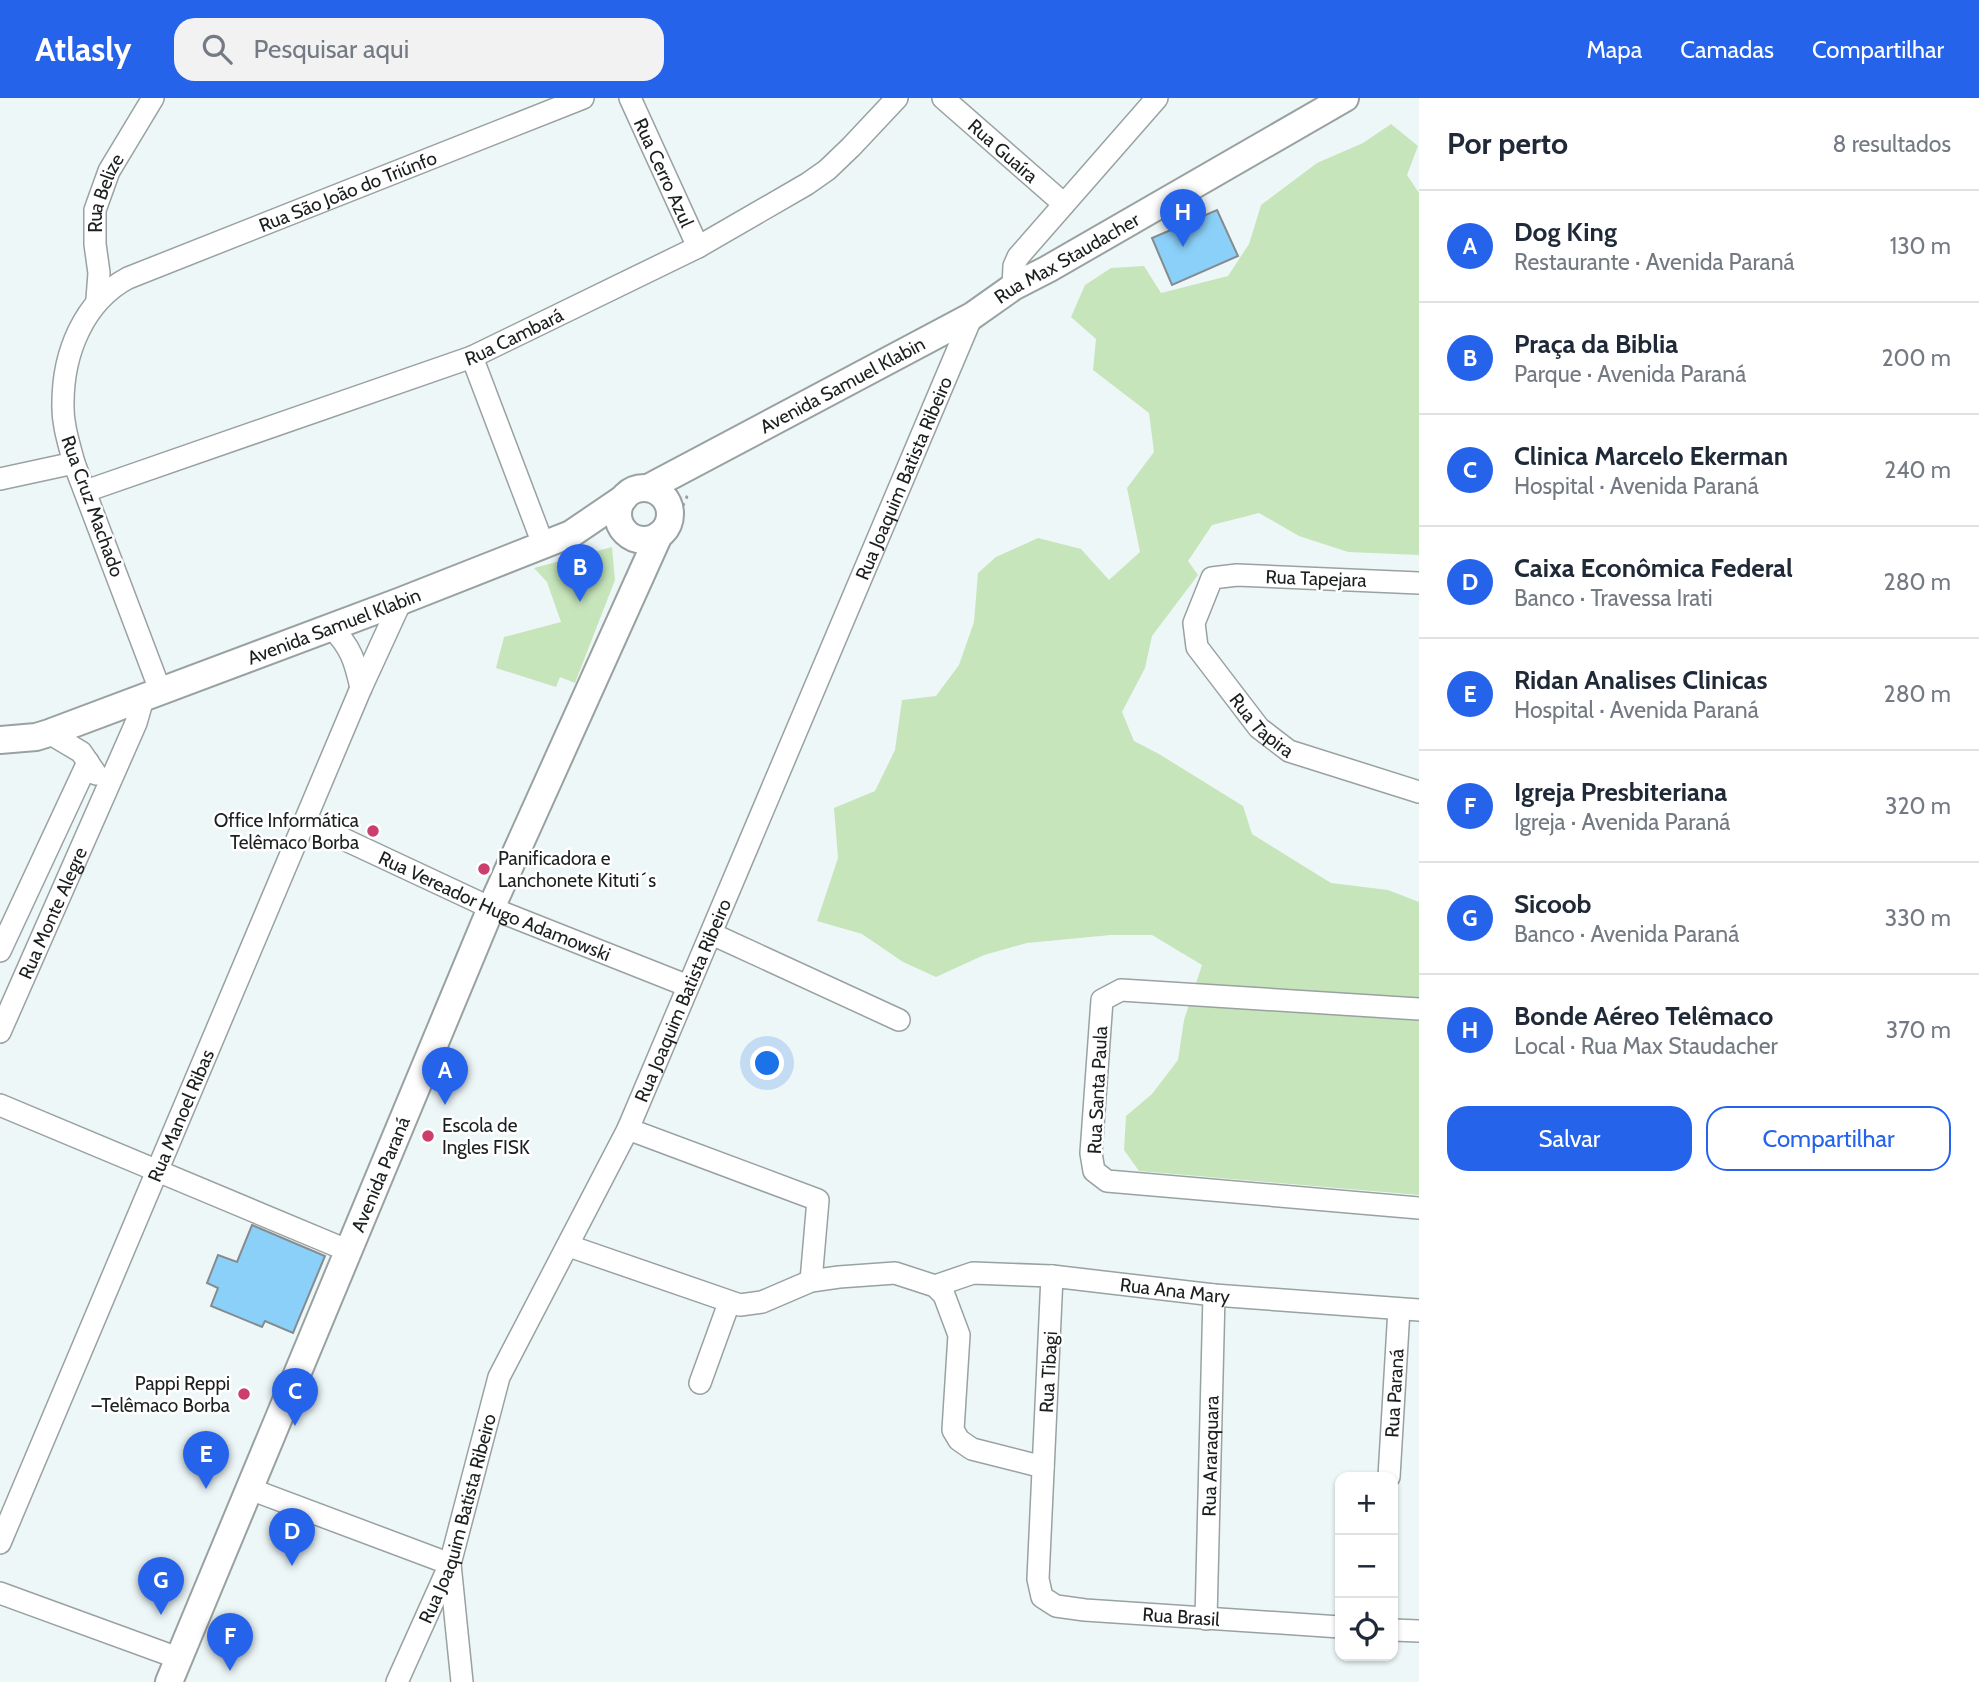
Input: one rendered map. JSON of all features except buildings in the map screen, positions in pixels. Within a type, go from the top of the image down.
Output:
[{"type":"main road","name":"Rua Max Staudacher","points":[[972,316],[1013,286],[1048,269],[1345,98]]},
{"type":"main road","name":"Avenida Samuel Klabin","points":[[648,488],[972,316]]},
{"type":"main road","name":"Avenida Samuel Klabin","points":[[665,523],[714,452]]},
{"type":"main road","points":[[571,534],[629,534],[642,539],[665,523],[663,496],[648,488],[631,491],[624,498],[618,514],[629,534]]},
{"type":"main road","name":"Avenida Samuel Klabin","points":[[0,754],[16,750],[42,735],[152,692],[401,601],[571,534],[624,498]]},
{"type":"main road","name":"Avenida Paraná","points":[[174,1670],[491,908],[665,523]]},
{"type":"main road","name":"Avenida Paraná","points":[[629,534],[631,594]]},
{"type":"main road","name":"Avenida Samuel Klabin","points":[[0,740],[42,735]]},
{"type":"street","name":"Rua Belize","points":[[104,293],[95,244],[95,210],[109,171],[153,98]]},
{"type":"street","name":"Rua São João do Triúnfo","points":[[104,293],[128,278],[583,98]]},
{"type":"street","name":"Rua Cerro Azul","points":[[631,98],[698,247]]},
{"type":"street","name":"Rua Cambará","points":[[86,491],[472,356],[698,247],[827,170],[897,98]]},
{"type":"street","name":"Rua Guaíra","points":[[943,98],[1064,204]]},
{"type":"street","points":[[1013,286],[1014,265],[1018,257],[1157,98]]},
{"type":"street","name":"Rua Cruz Machado","points":[[104,293],[81,327],[70,351],[62,405],[66,435],[74,463],[86,491],[152,692]]},
{"type":"street","name":"Rua Joaquim Batista Ribeiro","points":[[397,1682],[450,1564],[499,1377],[628,1129],[972,316]]},
{"type":"street","points":[[472,356],[543,544]]},
{"type":"street","points":[[0,479],[74,463]]},
{"type":"street","name":"Rua Tapejara","points":[[1212,578],[1237,575],[1419,583]]},
{"type":"street","name":"Rua Tapira","points":[[1212,578],[1194,623],[1197,647],[1259,728],[1289,751],[1419,792]]},
{"type":"street","name":"Rua Manoel Ribas","points":[[0,1543],[361,688],[401,601]]},
{"type":"street","points":[[331,627],[347,644],[355,660],[361,688]]},
{"type":"street","name":"Rua Monte Alegre","points":[[0,1032],[152,692]]},
{"type":"street","points":[[42,735],[81,752],[105,793]]},
{"type":"street","points":[[0,951],[88,762]]},
{"type":"street","name":"Rua Vereador Hugo Adamowski","points":[[305,821],[491,908],[688,986]]},
{"type":"street","points":[[712,934],[899,1020]]},
{"type":"street","name":"Rua Santa Paula","points":[[1419,1009],[1121,990],[1102,1000],[1091,1153],[1094,1171],[1107,1181],[1419,1208]]},
{"type":"street","points":[[0,1105],[349,1251]]},
{"type":"street","points":[[628,1129],[818,1200],[811,1281]]},
{"type":"street","points":[[569,1246],[740,1305],[762,1303],[811,1281],[895,1273],[939,1290],[959,1335],[953,1430],[959,1440],[972,1449],[1043,1467]]},
{"type":"street","name":"Rua Ana Mary","points":[[939,1290],[973,1273],[1052,1276],[1214,1295],[1409,1309]]},
{"type":"street","name":"Rua Tibagi","points":[[1038,1579],[1052,1276]]},
{"type":"street","name":"Rua Araraquara","points":[[1206,1619],[1214,1295]]},
{"type":"street","points":[[699,1383],[729,1303]]},
{"type":"street","name":"Rua Paraná","points":[[1390,1472],[1409,1309]]},
{"type":"street","points":[[250,1489],[450,1564],[463,1682]]},
{"type":"street","name":"Rua Brasil","points":[[1038,1579],[1042,1597],[1056,1606],[1335,1628]]},
{"type":"street","points":[[0,1593],[174,1670]]},
{"type":"street","points":[[1398,1630],[1419,1631]]},
{"type":"green space","points":[[1391,124],[1418,146],[1407,175],[1419,193],[1419,555],[1348,552],[1299,536],[1259,513],[1212,525],[1188,561],[1198,575],[1152,636],[1145,668],[1122,712],[1134,741],[1243,806],[1252,834],[1331,883],[1388,890],[1419,902],[1419,1195],[1139,1171],[1124,1150],[1126,1116],[1152,1094],[1178,1060],[1184,1020],[1202,965],[1152,935],[1111,935],[1027,943],[984,955],[936,977],[903,962],[862,934],[817,921],[838,858],[834,808],[875,791],[895,750],[902,700],[936,696],[959,665],[974,622],[978,573],[996,557],[1038,538],[1081,549],[1109,580],[1140,552],[1127,488],[1154,452],[1149,413],[1093,370],[1096,339],[1071,317],[1085,285],[1111,268],[1144,266],[1161,293],[1228,276],[1249,244],[1261,205],[1317,163],[1363,143]]},
{"type":"green space","points":[[612,547],[615,580],[575,683],[560,677],[556,687],[496,668],[504,637],[561,622],[547,582],[534,568]]},
{"type":"place","name":"Bonde Aéreo Telêmaco","points":[[1183,247]]},
{"type":"place","name":"Praça da Biblia","points":[[580,602]]},
{"type":"place","name":"Office Informática Telêmaco Borba","points":[[373,831]]},
{"type":"place","name":"Panificadora e Lanchonete Kituti´s","points":[[484,869]]},
{"type":"place","name":"Dog King","points":[[445,1105]]},
{"type":"place","name":"Escola de Ingles FISK","points":[[428,1136]]},
{"type":"place","name":"Pappi Reppi –Telêmaco Borba","points":[[244,1394]]},
{"type":"place","name":"Clinica Marcelo Ekerman","points":[[295,1426]]},
{"type":"place","name":"Ridan Analises Clinicas","points":[[206,1489]]},
{"type":"place","name":"Caixa Econômica Federal","points":[[292,1566]]},
{"type":"place","name":"Sicoob","points":[[161,1615]]},
{"type":"place","name":"Igreja Presbiteriana","points":[[230,1671]]}]
